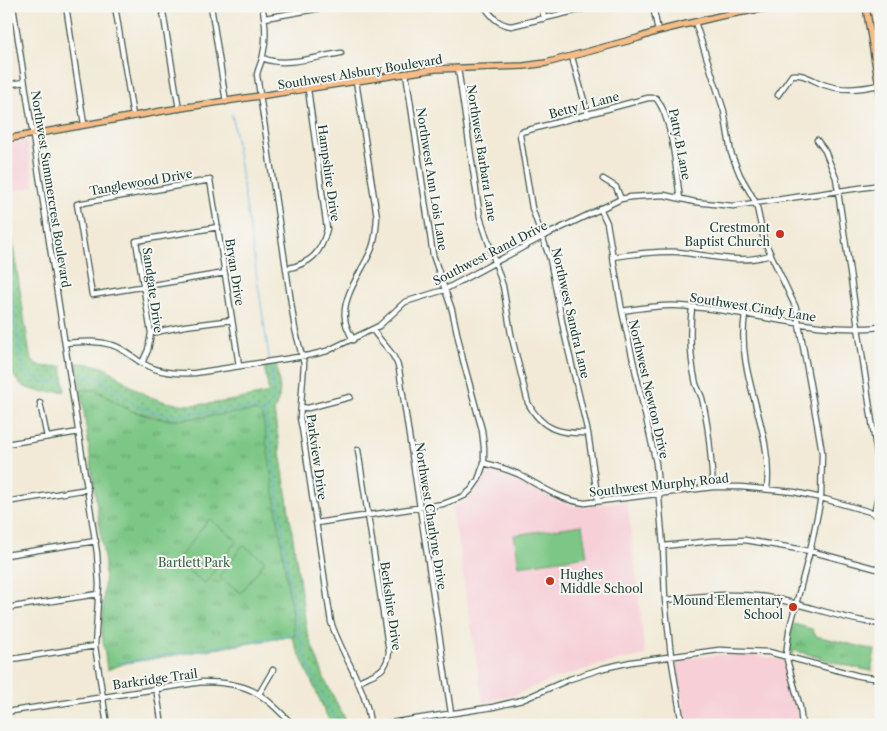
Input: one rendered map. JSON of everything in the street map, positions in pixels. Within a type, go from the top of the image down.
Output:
[{"type":"main road","name":"Southwest Alsbury Boulevard","points":[[6,139],[84,124],[436,68],[524,66],[572,57],[658,31],[748,8],[803,6]]},
{"type":"main road","points":[[864,6],[868,10],[881,98]]},
{"type":"street","name":"Northwest Summercrest Boulevard","points":[[13,6],[79,432]]},
{"type":"street","points":[[66,6],[84,124]]},
{"type":"street","points":[[115,6],[133,116]]},
{"type":"street","points":[[162,6],[178,109]]},
{"type":"street","points":[[211,6],[226,102]]},
{"type":"street","name":"Parkview Drive","points":[[262,6],[266,30],[263,58],[258,67],[257,75],[259,97],[295,329],[304,372],[300,418],[331,622],[336,638],[368,704],[370,725]]},
{"type":"street","points":[[265,18],[333,6]]},
{"type":"street","points":[[484,6],[495,20],[502,25],[511,26],[544,20],[596,6]]},
{"type":"street","points":[[542,6],[544,20]]},
{"type":"street","points":[[653,6],[658,31]]},
{"type":"street","points":[[695,22],[724,111],[731,153],[740,175],[756,203],[764,240],[796,308],[822,452],[821,498],[810,550],[788,631],[786,656],[800,707],[802,725]]},
{"type":"street","points":[[263,58],[273,62],[284,62],[342,53]]},
{"type":"street","points":[[572,57],[588,115]]},
{"type":"street","name":"Northwest Barbara Lane","points":[[458,68],[480,217],[503,286],[511,334],[528,403],[533,413],[549,428],[563,432],[588,433]]},
{"type":"street","name":"Northwest Ann Lois Lane","points":[[406,73],[433,255],[452,310],[482,430],[484,463]]},
{"type":"street","points":[[778,95],[792,75],[800,74],[835,88],[858,89],[878,85]]},
{"type":"street","points":[[353,340],[346,324],[345,307],[352,288],[372,249],[377,217],[356,81]]},
{"type":"street","points":[[6,85],[24,82]]},
{"type":"street","name":"Hampshire Drive","points":[[286,269],[300,266],[311,260],[320,247],[326,229],[308,89]]},
{"type":"street","name":"Betty L Lane","points":[[521,132],[653,98]]},
{"type":"street","name":"Patty B Lane","points":[[653,98],[656,98],[665,113],[680,199]]},
{"type":"street","name":"Northwest Sandra Lane","points":[[521,132],[532,208],[550,259],[564,332],[588,433],[598,501]]},
{"type":"street","points":[[817,140],[825,150],[831,164],[838,190],[880,476],[874,514]]},
{"type":"street","points":[[603,179],[616,187],[621,199]]},
{"type":"street","name":"Bryan Drive","points":[[210,180],[239,366]]},
{"type":"street","name":"Tanglewood Drive","points":[[144,286],[92,295],[77,204],[210,180]]},
{"type":"street","name":"Southwest Rand Drive","points":[[65,343],[99,342],[114,346],[142,363],[162,372],[177,374],[320,354],[373,330],[385,322],[405,302],[444,290],[542,237],[621,199],[664,195],[720,206],[756,203],[881,185]]},
{"type":"street","name":"Northwest Newton Drive","points":[[600,208],[607,223],[622,310],[652,440],[659,493],[665,600],[671,656],[682,725]]},
{"type":"street","name":"Sandgate Drive","points":[[142,363],[148,350],[151,333],[136,241],[218,227]]},
{"type":"street","points":[[612,257],[676,252],[738,260],[770,255]]},
{"type":"street","points":[[144,286],[225,273]]},
{"type":"street","name":"Southwest Cindy Lane","points":[[622,310],[654,306],[692,307],[827,328],[858,329],[881,327]]},
{"type":"street","points":[[692,307],[690,323],[691,360],[702,398],[709,440],[713,487]]},
{"type":"street","points":[[745,314],[742,344],[768,460],[767,489]]},
{"type":"street","points":[[151,333],[185,326],[232,320]]},
{"type":"street","name":"Northwest Charlyne Drive","points":[[373,330],[396,359],[451,713]]},
{"type":"street","points":[[301,407],[308,408],[350,397]]},
{"type":"street","points":[[40,403],[47,437]]},
{"type":"street","points":[[6,444],[79,432],[96,541],[99,585],[95,646],[107,725]]},
{"type":"street","name":"Berkshire Drive","points":[[357,682],[383,669],[387,665],[389,652],[358,450]]},
{"type":"street","points":[[316,523],[443,504],[464,496],[471,490],[478,480],[484,463]]},
{"type":"street","name":"Southwest Murphy Road","points":[[484,463],[511,471],[557,496],[585,503],[713,487],[767,489],[821,498],[881,515]]},
{"type":"street","points":[[6,502],[88,489]]},
{"type":"street","points":[[663,546],[744,540],[810,550],[881,570]]},
{"type":"street","points":[[6,555],[96,541]]},
{"type":"street","points":[[6,608],[98,594]]},
{"type":"street","points":[[665,600],[736,595],[764,596],[796,603],[826,613],[881,624]]},
{"type":"street","points":[[6,660],[95,646]]},
{"type":"street","points":[[378,725],[493,707],[522,700],[570,679],[604,668],[719,650],[769,652],[859,676],[881,679]]},
{"type":"street","points":[[259,694],[274,670]]},
{"type":"street","name":"Barkridge Trail","points":[[6,712],[156,688],[202,682],[223,682],[252,689],[275,706],[293,725]]},
{"type":"street","points":[[156,688],[162,725]]},
{"type":"shaded area","points":[[27,141],[34,185],[33,187],[6,192],[6,144]]},
{"type":"shaded area","name":"Hughes Middle School","points":[[488,468],[505,473],[551,498],[573,506],[590,506],[627,501],[645,655],[599,665],[548,681],[515,695],[483,702],[452,506],[465,502],[474,493]]},
{"type":"shaded area","points":[[737,653],[784,660],[799,725],[686,725],[676,660]]},
{"type":"green space","points":[[6,198],[30,356],[40,365],[48,367],[62,366],[65,391],[42,392],[25,387],[18,382],[9,365],[6,352]]},
{"type":"green space","points":[[76,363],[107,369],[144,394],[159,400],[190,405],[222,402],[269,393],[264,365],[276,363],[280,389],[274,411],[307,632],[325,680],[344,717],[346,725],[331,725],[292,637],[295,636],[262,417],[254,411],[176,420],[131,411],[96,390],[81,390]]},
{"type":"green space","name":"Bartlett Park","points":[[81,390],[95,390],[131,411],[154,418],[176,420],[254,411],[263,417],[295,636],[126,663],[107,670],[102,632],[105,565]]},
{"type":"green space","points":[[209,519],[237,540],[205,583],[176,562]]},
{"type":"green space","points":[[582,525],[587,556],[519,566],[514,535]]},
{"type":"green space","points":[[243,545],[265,561],[241,593],[219,577]]},
{"type":"green space","points":[[794,624],[812,629],[816,636],[875,650],[871,671],[843,665],[794,650],[793,654],[790,653],[790,638]]},
{"type":"waterway","points":[[232,114],[274,389],[274,398],[265,413]]},
{"type":"waterway","points":[[6,260],[22,365],[30,375],[40,380],[50,382],[63,381]]},
{"type":"waterway","points":[[78,378],[89,376],[101,379],[136,406],[171,416],[251,408],[265,414],[297,623],[311,671],[339,725]]},
{"type":"waterway","points":[[117,663],[299,633]]},
{"type":"place","name":"Crestmont Baptist Church","points":[[780,234]]},
{"type":"place","name":"Hughes Middle School","points":[[550,581]]},
{"type":"place","name":"Mound Elementary School","points":[[793,607]]}]
